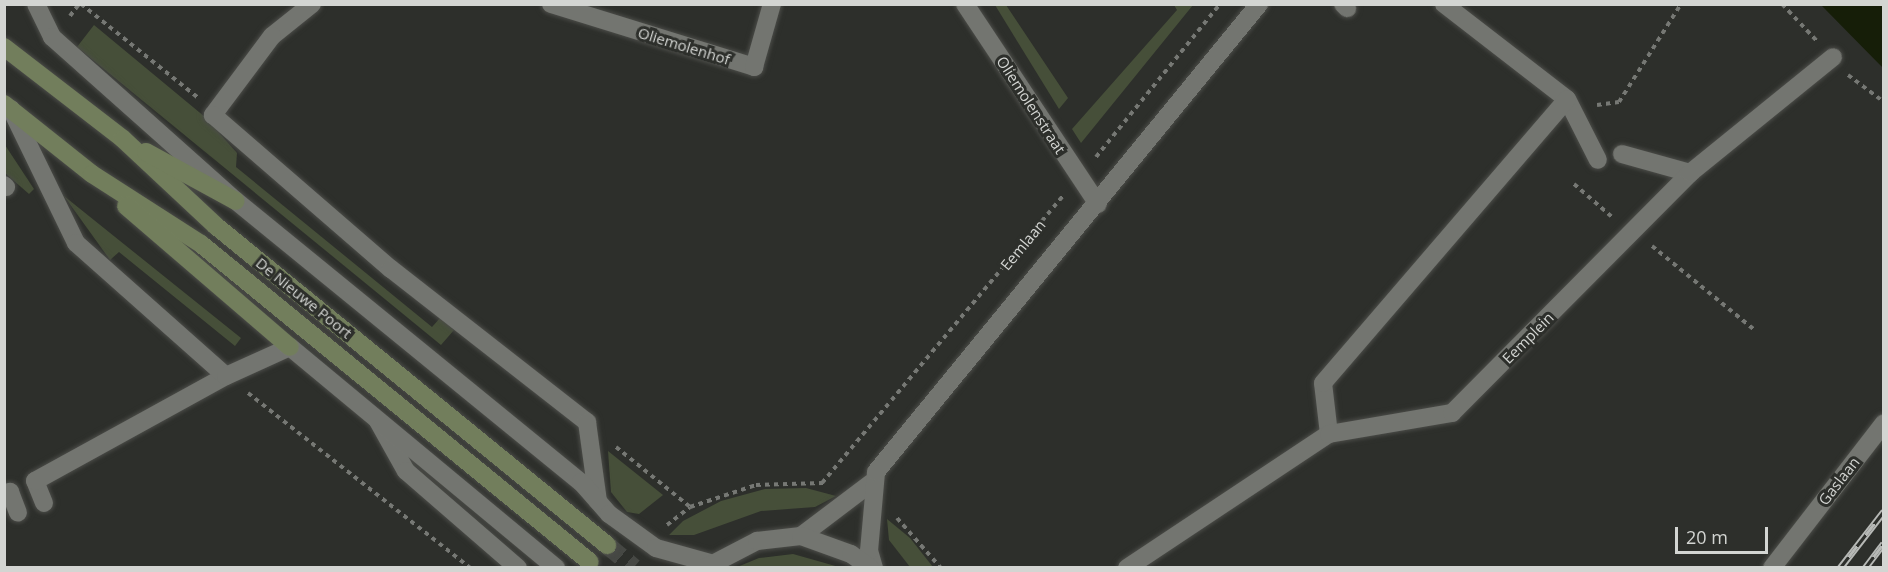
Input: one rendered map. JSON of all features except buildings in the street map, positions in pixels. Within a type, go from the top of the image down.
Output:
[{"type":"main road","name":"De Nieuwe Poort","points":[[4,48],[123,140],[216,226],[607,545]]},
{"type":"main road","name":"De Nieuwe Poort","points":[[8,106],[92,174],[201,244],[590,562]]},
{"type":"main road","points":[[123,140],[236,201]]},
{"type":"main road","points":[[92,174],[189,264],[290,347]]},
{"type":"street","points":[[312,4],[272,36],[213,115],[391,269],[586,422],[598,501]]},
{"type":"street","name":"Oliemolenhof","points":[[551,4],[754,67],[772,4]]},
{"type":"street","name":"Oliemolenstraat","points":[[966,4],[1098,204]]},
{"type":"street","name":"Eemlaan","points":[[801,537],[871,483],[1259,4]]},
{"type":"street","points":[[1444,4],[1567,99],[1598,160]]},
{"type":"street","points":[[36,7],[52,37],[236,201],[656,548],[707,565],[757,541],[801,537],[851,554],[872,567]]},
{"type":"street","name":"Eemplein","points":[[1127,567],[1329,434],[1452,413],[1635,232],[1690,173],[1833,57]]},
{"type":"street","points":[[1329,434],[1323,383],[1567,99]]},
{"type":"street","name":"De Nieuwe Poort","points":[[8,106],[76,243],[226,376]]},
{"type":"street","points":[[1622,154],[1690,173]]},
{"type":"street","points":[[44,503],[35,480],[226,376],[290,347],[556,567]]},
{"type":"street","points":[[377,419],[406,471],[518,567]]},
{"type":"street","name":"Gaslaan","points":[[1772,567],[1884,423]]},
{"type":"street","points":[[871,483],[872,567]]},
{"type":"street","points":[[4,495],[10,492],[18,513]]},
{"type":"path","points":[[81,4],[213,115]]},
{"type":"path","name":"Eemlaan","points":[[822,483],[1079,177],[1220,4]]},
{"type":"path","points":[[1592,105],[1619,102],[1681,4]]},
{"type":"path","points":[[1574,184],[1756,331]]},
{"type":"path","points":[[226,376],[470,567]]},
{"type":"path","points":[[586,422],[690,507]]},
{"type":"shaded area","points":[[995,5],[1006,5],[1068,98],[1059,109]]},
{"type":"shaded area","points":[[1174,5],[1193,5],[1081,143],[1072,129],[1177,10]]},
{"type":"shaded area","points":[[1821,5],[1883,5],[1883,68],[1825,9]]},
{"type":"shaded area","points":[[94,25],[205,117],[237,153],[236,167],[432,327],[440,318],[454,330],[441,345],[77,47]]},
{"type":"shaded area","points":[[5,145],[34,189],[29,194],[5,173]]},
{"type":"shaded area","points":[[64,196],[241,338],[235,346],[119,252],[110,260]]},
{"type":"shaded area","points":[[608,451],[663,495],[639,514],[627,512],[611,492]]},
{"type":"shaded area","points":[[806,488],[836,496],[815,507],[761,511],[694,535],[669,535],[683,521],[721,501],[765,489]]},
{"type":"shaded area","points":[[887,519],[910,538],[933,567],[910,567],[889,540]]},
{"type":"shaded area","points":[[793,554],[839,567],[737,567],[759,558]]},
{"type":"tunnel","points":[[607,545],[634,568]]},
{"type":"railway","points":[[1840,568],[1884,511]]},
{"type":"railway","points":[[1865,568],[1884,543]]}]
